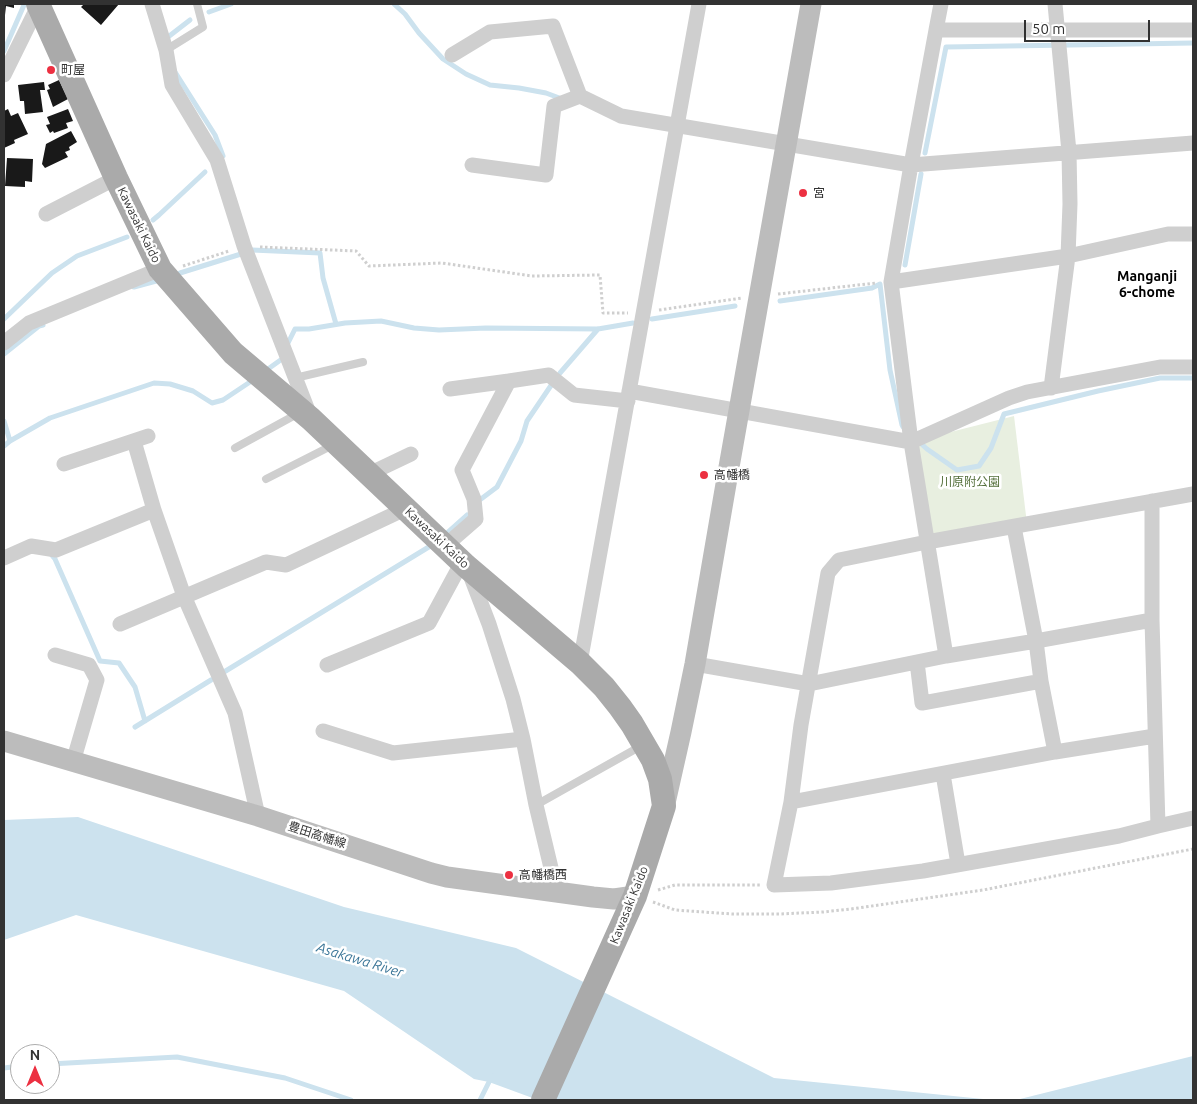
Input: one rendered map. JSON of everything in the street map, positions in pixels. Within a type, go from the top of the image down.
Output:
[{"type":"main road","name":"Kawasaki Kaido","points":[[38,4],[116,178],[160,269],[233,353],[307,415],[464,564],[580,663],[604,687],[620,707],[653,760],[660,779],[664,806],[636,896],[543,1100]]},
{"type":"street","points":[[4,75],[38,4]]},
{"type":"street","points":[[152,4],[166,50],[172,85],[217,160],[244,246],[295,378],[307,415]]},
{"type":"street","points":[[580,663],[698,4]]},
{"type":"street","points":[[664,806],[682,732],[695,664],[811,4]]},
{"type":"street","points":[[941,4],[891,282],[911,442],[946,656]]},
{"type":"street","points":[[1051,388],[1068,256],[1070,204],[1069,152],[1055,4]]},
{"type":"street","points":[[452,55],[490,32],[553,26],[580,96],[621,116],[911,165],[1193,143]]},
{"type":"street","points":[[936,30],[1058,34],[1193,30]]},
{"type":"street","points":[[472,165],[546,175],[554,106],[580,96]]},
{"type":"street","points":[[46,214],[116,178]]},
{"type":"street","points":[[891,282],[1068,256],[1168,234],[1193,234]]},
{"type":"street","points":[[4,343],[29,323],[160,269]]},
{"type":"street","points":[[450,389],[550,375],[574,395],[628,396],[739,410],[911,442],[1010,398],[1028,392],[1160,367],[1193,367]]},
{"type":"street","points":[[445,546],[476,520],[474,499],[462,470],[509,381]]},
{"type":"street","points":[[64,464],[141,439],[154,510],[184,596],[235,712],[258,816]]},
{"type":"street","points":[[369,474],[411,454]]},
{"type":"street","points":[[1193,494],[927,542],[840,560],[828,573],[801,725],[791,802],[774,885],[831,883],[922,871],[1119,836],[1193,818]]},
{"type":"street","points":[[1152,501],[1152,620],[1158,826]]},
{"type":"street","points":[[120,624],[266,562],[286,565],[405,509]]},
{"type":"street","points":[[4,558],[31,546],[56,550],[154,510]]},
{"type":"street","points":[[1014,527],[1055,752]]},
{"type":"street","points":[[328,665],[429,623],[464,564]]},
{"type":"street","points":[[464,564],[489,624],[513,699],[557,893]]},
{"type":"street","points":[[695,664],[809,684],[946,656],[1152,620]]},
{"type":"street","points":[[55,655],[89,665],[97,680],[73,762]]},
{"type":"street","points":[[917,662],[922,703],[1041,681]]},
{"type":"street","points":[[323,731],[393,753],[523,739]]},
{"type":"street","points":[[791,802],[1055,752],[1155,736]]},
{"type":"street","name":"豊田高幡線","points":[[4,741],[258,816],[431,873],[557,893],[614,899],[636,896]]},
{"type":"street","points":[[943,774],[958,864]]},
{"type":"lane","points":[[166,50],[203,26],[197,4]]},
{"type":"lane","points":[[295,378],[363,362]]},
{"type":"lane","points":[[235,448],[307,415]]},
{"type":"lane","points":[[266,479],[336,443]]},
{"type":"lane","points":[[536,805],[644,744]]},
{"type":"path","points":[[160,269],[185,266],[244,246],[356,251],[369,266],[442,262],[532,276],[600,275],[603,313],[644,312],[759,296],[891,282]]},
{"type":"path","points":[[636,896],[675,910],[751,914],[823,912],[975,891],[1193,848]]},
{"type":"path","points":[[636,896],[675,885],[774,885]]},
{"type":"green space","name":"川原附公園","points":[[1014,416],[1027,524],[927,542],[911,442]]},
{"type":"water","name":"Asakawa River","points":[[78,817],[344,907],[516,948],[774,1078],[993,1100],[538,1100],[489,1082],[474,1079],[344,991],[76,915],[4,940],[4,820]]},
{"type":"water","points":[[1193,1056],[1193,1100],[1016,1100]]},
{"type":"building","points":[[4,4],[14,4],[14,8],[6,6],[5,15],[4,15]]},
{"type":"building","points":[[84,4],[119,4],[101,25],[81,7]]},
{"type":"building","points":[[59,80],[68,99],[53,107],[47,90],[50,89],[48,85]]},
{"type":"building","points":[[44,82],[45,90],[40,90],[43,112],[25,114],[24,101],[20,101],[18,85]]},
{"type":"building","points":[[8,109],[11,116],[18,113],[28,134],[14,140],[15,143],[4,148],[4,111]]},
{"type":"building","points":[[68,109],[73,121],[66,123],[68,128],[50,133],[46,125],[50,124],[47,117]]},
{"type":"building","points":[[71,131],[77,142],[69,147],[70,150],[65,152],[68,157],[45,168],[42,164],[46,144]]},
{"type":"building","points":[[7,158],[33,159],[32,182],[25,181],[25,187],[5,186]]},
{"type":"waterway","points":[[209,12],[231,4]]},
{"type":"waterway","points":[[394,4],[405,14],[419,33],[443,59],[466,74],[490,85],[546,93],[562,99]]},
{"type":"waterway","points":[[4,51],[24,5]]},
{"type":"waterway","points":[[168,37],[190,20]]},
{"type":"waterway","points":[[925,153],[946,47],[1193,43]]},
{"type":"waterway","points":[[175,72],[215,135],[223,156]]},
{"type":"waterway","points":[[153,220],[205,172]]},
{"type":"waterway","points":[[905,265],[921,174]]},
{"type":"waterway","points":[[4,319],[52,273],[77,256],[127,237]]},
{"type":"waterway","points":[[252,250],[320,253],[323,278],[336,324]]},
{"type":"waterway","points":[[180,273],[241,254]]},
{"type":"waterway","points":[[134,287],[160,280]]},
{"type":"waterway","points":[[780,301],[872,288],[880,284],[890,370],[903,427]]},
{"type":"waterway","points":[[652,319],[735,306]]},
{"type":"waterway","points":[[288,343],[295,329],[309,329],[345,323],[381,321],[414,328],[439,330],[486,328],[598,329],[633,323]]},
{"type":"waterway","points":[[4,354],[39,326],[43,325]]},
{"type":"waterway","points":[[560,373],[598,329]]},
{"type":"waterway","points":[[268,369],[282,359]]},
{"type":"waterway","points":[[918,441],[957,470],[979,466],[991,448],[1004,414],[1160,378],[1193,378]]},
{"type":"waterway","points":[[4,446],[50,418],[154,383],[170,384],[193,391],[212,403],[223,400],[250,382]]},
{"type":"waterway","points":[[481,499],[497,487],[521,441],[527,421],[552,384]]},
{"type":"waterway","points":[[4,421],[10,441]]},
{"type":"waterway","points":[[448,532],[467,515]]},
{"type":"waterway","points":[[224,672],[432,545]]},
{"type":"waterway","points":[[50,553],[55,559],[100,661],[119,663],[135,687],[145,721]]},
{"type":"waterway","points":[[135,727],[211,680]]},
{"type":"waterway","points":[[60,1063],[177,1057],[285,1078],[351,1100]]},
{"type":"waterway","points":[[4,1068],[10,1067]]},
{"type":"waterway","points":[[480,1100],[492,1076]]},
{"type":"place","name":"町屋","points":[[51,70]]},
{"type":"place","name":"宮","points":[[803,193]]},
{"type":"place","name":"高幡橋","points":[[704,475]]},
{"type":"place","name":"高幡橋西","points":[[509,875]]},
{"type":"district","name":"Manganji 6-chome","points":[[1147,284]]}]
